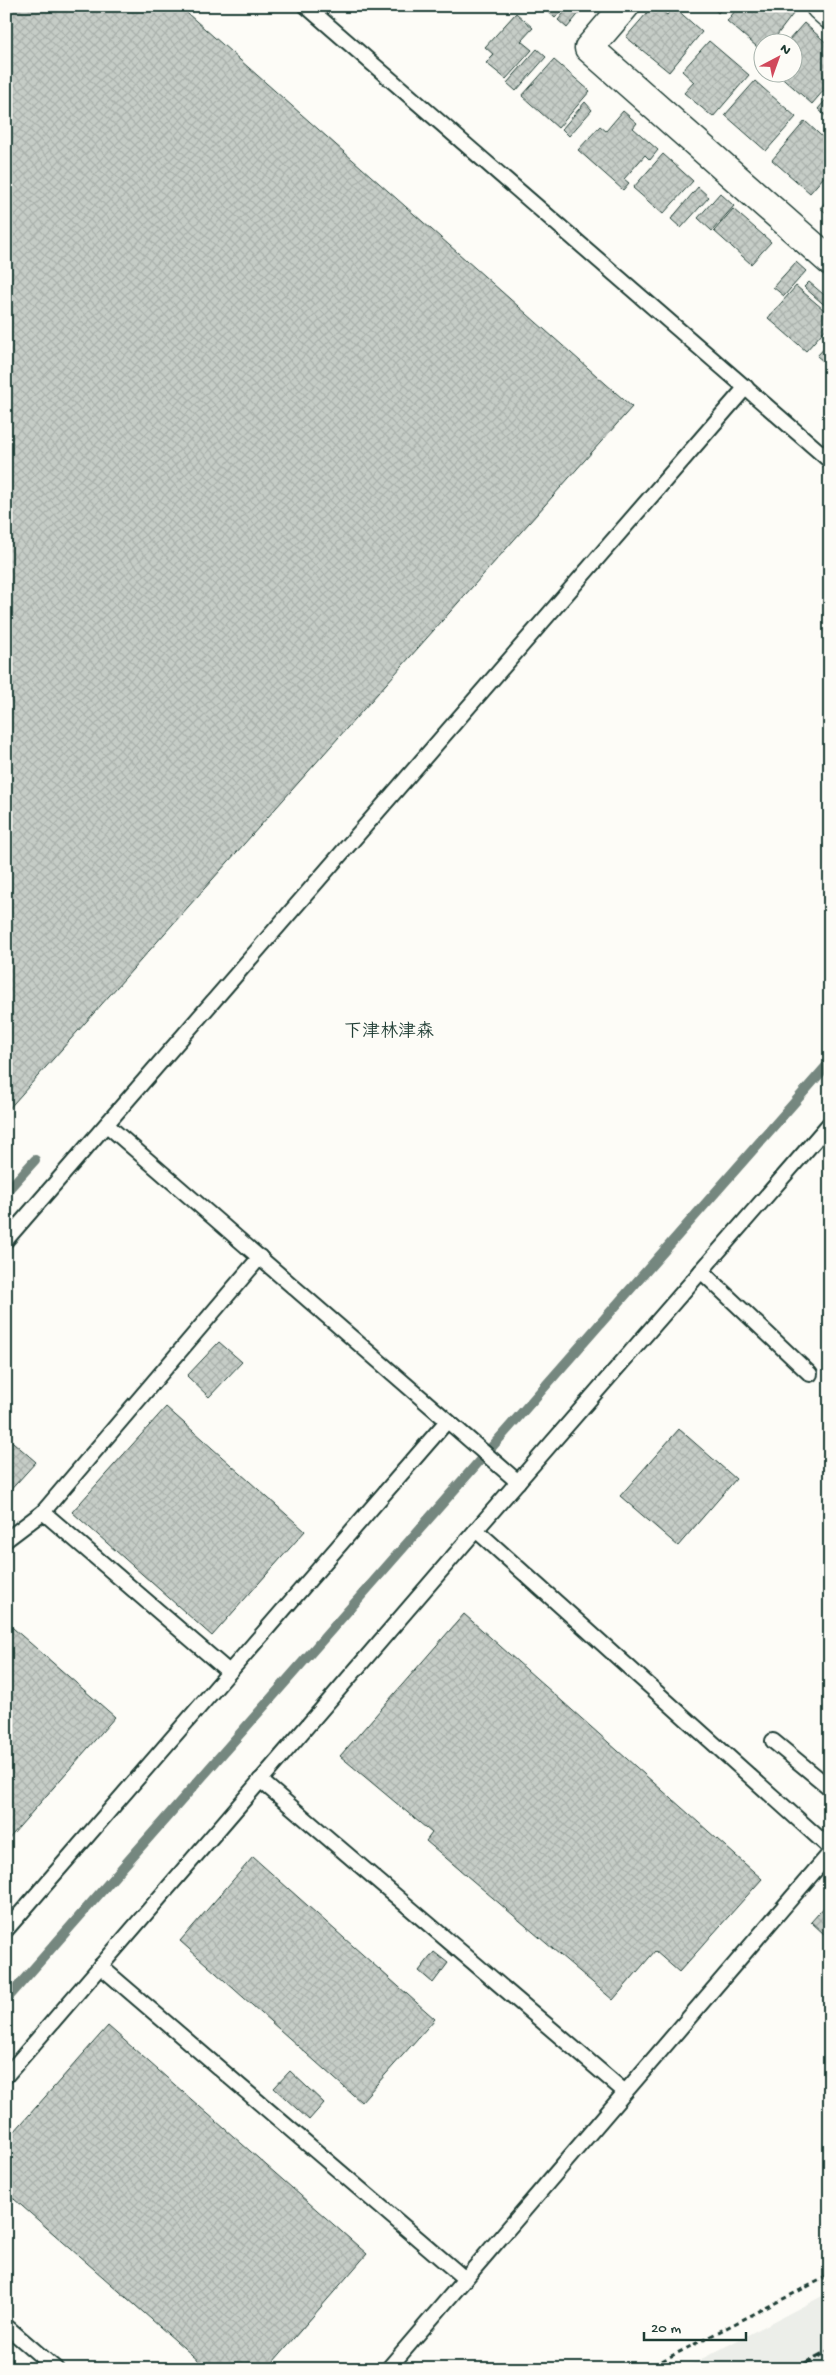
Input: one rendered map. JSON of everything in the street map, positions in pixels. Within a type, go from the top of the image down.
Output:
[{"type":"street","points":[[625,6],[589,48],[830,261]]},
{"type":"street","points":[[820,6],[830,15]]},
{"type":"lane","points":[[306,6],[830,460]]},
{"type":"lane","points":[[6,1240],[108,1125],[746,387]]},
{"type":"lane","points":[[6,2076],[476,1530],[830,1123]]},
{"type":"lane","points":[[108,1125],[518,1482]]},
{"type":"lane","points":[[6,1540],[43,1512],[260,1257]]},
{"type":"lane","points":[[701,1271],[810,1374]]},
{"type":"lane","points":[[6,1930],[447,1421]]},
{"type":"lane","points":[[43,1512],[229,1672]]},
{"type":"lane","points":[[476,1530],[830,1848]]},
{"type":"lane","points":[[773,1741],[830,1788]]},
{"type":"lane","points":[[260,1780],[626,2092]]},
{"type":"lane","points":[[388,2369],[830,1853]]},
{"type":"lane","points":[[100,1966],[465,2279]]},
{"type":"lane","points":[[6,2326],[56,2369]]},
{"type":"path","points":[[646,2369],[830,2275]]},
{"type":"shaded area","points":[[830,2292],[830,2369],[682,2369],[717,2351]]},
{"type":"building","points":[[6,6],[179,6],[632,407],[6,1112]]},
{"type":"building","points":[[542,6],[566,6],[555,18]]},
{"type":"building","points":[[570,6],[585,6],[567,28],[558,20]]},
{"type":"building","points":[[653,6],[656,6],[667,15],[674,7],[702,32],[669,72],[626,37]]},
{"type":"building","points":[[711,6],[724,6],[718,13]]},
{"type":"building","points":[[739,6],[784,6],[793,14],[779,32],[754,32],[754,44],[727,21]]},
{"type":"building","points":[[516,13],[533,28],[521,41],[532,50],[506,79],[486,63],[494,55],[485,47]]},
{"type":"building","points":[[804,23],[830,46],[830,83],[812,104],[787,82],[804,82],[804,32],[796,32]]},
{"type":"building","points":[[709,41],[749,75],[713,117],[684,93],[694,82],[682,71]]},
{"type":"building","points":[[537,49],[546,57],[516,91],[507,83]]},
{"type":"building","points":[[554,60],[590,91],[558,128],[522,96]]},
{"type":"building","points":[[756,82],[796,117],[766,151],[725,115]]},
{"type":"building","points":[[830,95],[830,120],[818,109]]},
{"type":"building","points":[[585,102],[592,110],[569,136],[562,129]]},
{"type":"building","points":[[623,111],[637,123],[633,128],[658,150],[650,160],[645,155],[624,179],[629,183],[623,190],[578,150],[600,126],[606,131]]},
{"type":"building","points":[[805,121],[830,144],[830,170],[810,193],[772,160]]},
{"type":"building","points":[[663,154],[693,181],[663,214],[633,188]]},
{"type":"building","points":[[698,187],[709,197],[681,228],[671,219]]},
{"type":"building","points":[[720,193],[734,206],[712,231],[698,218]]},
{"type":"building","points":[[830,197],[830,216],[820,208]]},
{"type":"building","points":[[733,209],[771,242],[751,264],[714,231]]},
{"type":"building","points":[[796,262],[806,271],[784,296],[773,287]]},
{"type":"building","points":[[809,282],[830,300],[830,310],[804,287]]},
{"type":"building","points":[[796,286],[830,315],[830,324],[806,351],[768,318]]},
{"type":"building","points":[[830,342],[830,367],[817,356]]},
{"type":"building","points":[[219,1342],[242,1362],[209,1397],[187,1376]]},
{"type":"building","points":[[166,1407],[305,1531],[212,1636],[72,1512]]},
{"type":"building","points":[[679,1429],[736,1479],[678,1546],[620,1496]]},
{"type":"building","points":[[6,1436],[36,1462],[6,1495]]},
{"type":"building","points":[[464,1614],[762,1879],[679,1972],[655,1951],[613,2000],[426,1841],[432,1833],[340,1756]]},
{"type":"building","points":[[6,1622],[115,1717],[6,1842]]},
{"type":"building","points":[[253,1857],[435,2019],[361,2102],[180,1941]]},
{"type":"building","points":[[827,1904],[830,1907],[830,1930],[825,1935],[811,1922]]},
{"type":"building","points":[[434,1952],[448,1963],[433,1983],[419,1971]]},
{"type":"building","points":[[108,2026],[367,2254],[267,2369],[208,2369],[6,2192],[6,2141]]},
{"type":"building","points":[[290,2071],[324,2103],[309,2120],[274,2088]]},
{"type":"waterway","points":[[6,2000],[830,1062]]},
{"type":"waterway","points":[[6,1192],[35,1160]]},
{"type":"railway","points":[[794,2369],[830,2350]]},
{"type":"district","name":"下津林津森","points":[[389,1030]]}]
